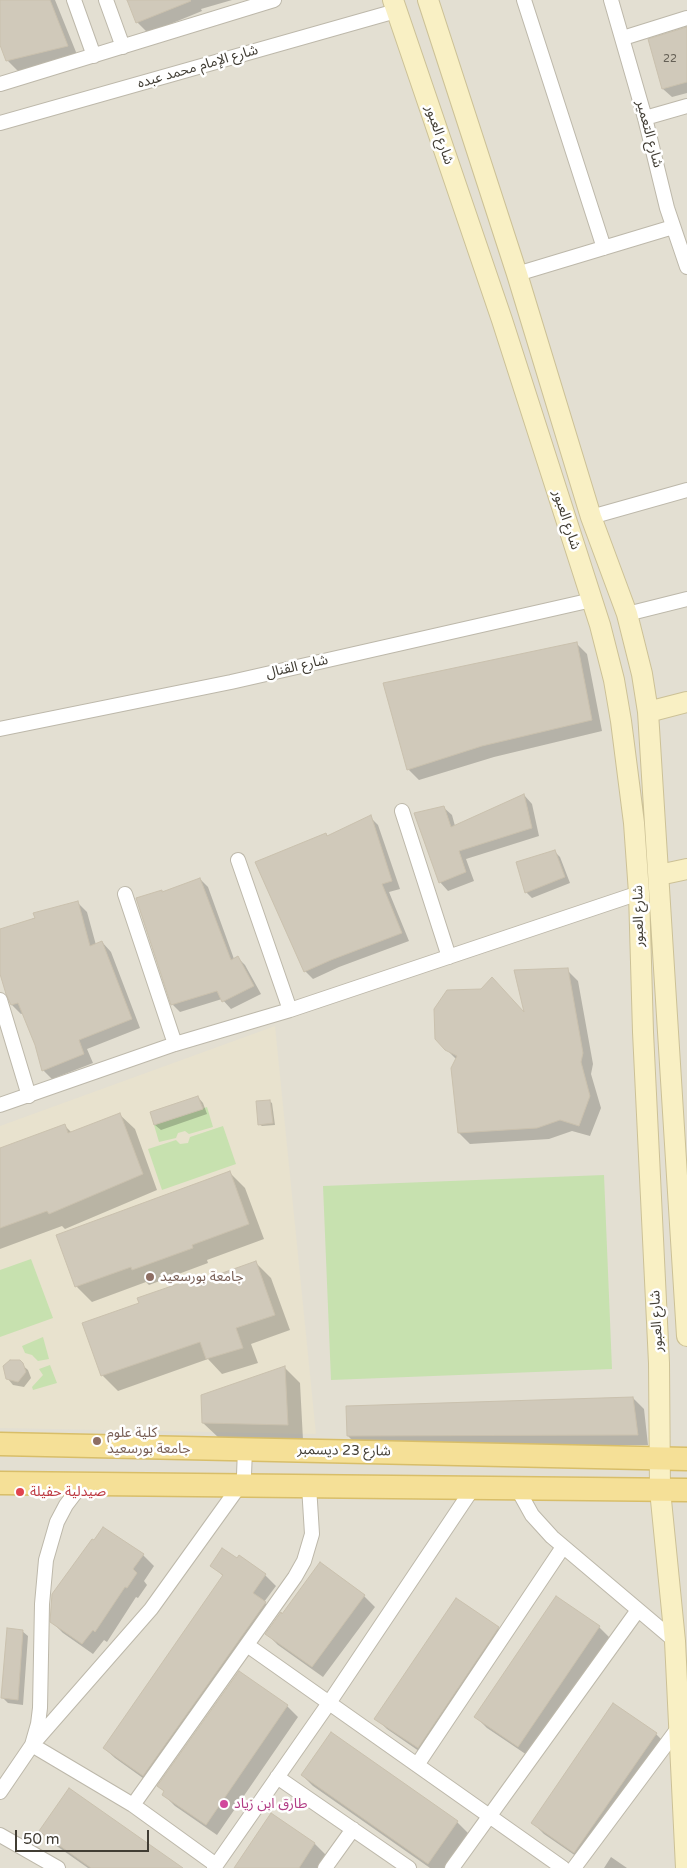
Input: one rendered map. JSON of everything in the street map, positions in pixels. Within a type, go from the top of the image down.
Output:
[{"type":"main road","name":"شارع 23 ديسمبر","points":[[0,1444],[687,1459]]},
{"type":"main road","points":[[0,1483],[687,1490]]},
{"type":"street","points":[[74,0],[94,56]]},
{"type":"street","points":[[106,0],[123,47]]},
{"type":"street","points":[[0,84],[274,0]]},
{"type":"street","name":"شارع العبور","points":[[428,0],[517,274],[591,517],[627,614],[642,674],[648,712],[687,1336]]},
{"type":"street","points":[[524,0],[604,248]]},
{"type":"street","name":"شارع التعمير","points":[[612,0],[673,227],[687,267]]},
{"type":"street","name":"شارع العبور","points":[[394,5],[502,320],[592,600],[608,654],[620,722],[634,823],[639,893],[647,1123],[659,1363],[660,1490],[674,1640],[686,1868]]},
{"type":"street","name":"شارع الإمام محمد عبده","points":[[0,123],[394,5]]},
{"type":"street","points":[[623,38],[687,18]]},
{"type":"street","points":[[645,118],[687,106]]},
{"type":"street","points":[[517,274],[673,227]]},
{"type":"street","points":[[479,252],[495,256],[501,253],[506,244]]},
{"type":"street","points":[[502,320],[510,312],[518,309],[528,312]]},
{"type":"street","points":[[591,517],[687,490]]},
{"type":"street","points":[[627,614],[687,599]]},
{"type":"street","name":"شارع القنال","points":[[0,729],[231,682],[592,600]]},
{"type":"street","points":[[648,712],[687,702]]},
{"type":"street","points":[[402,811],[450,957]]},
{"type":"street","points":[[238,860],[290,1010]]},
{"type":"street","points":[[659,875],[687,869]]},
{"type":"street","points":[[0,1105],[175,1044],[290,1010],[639,893]]},
{"type":"street","points":[[125,894],[175,1044]]},
{"type":"street","points":[[0,1000],[29,1096]]},
{"type":"street","points":[[647,1123],[673,1122]]},
{"type":"street","points":[[0,1792],[32,1745],[151,1609],[239,1486],[244,1478],[245,1449]]},
{"type":"street","points":[[32,1745],[40,1708],[42,1604],[46,1560],[57,1522],[66,1505],[82,1484]]},
{"type":"street","points":[[133,1805],[247,1645],[304,1561],[312,1534],[309,1486]]},
{"type":"street","points":[[32,1745],[133,1805],[215,1866],[329,1703],[473,1488]]},
{"type":"street","points":[[517,1488],[532,1515],[547,1532],[674,1640]]},
{"type":"street","points":[[417,1765],[563,1546]]},
{"type":"street","points":[[452,1868],[638,1610]]},
{"type":"street","points":[[247,1645],[563,1868]]},
{"type":"street","points":[[574,1868],[679,1727]]},
{"type":"street","points":[[277,1777],[409,1868]]},
{"type":"street","points":[[325,1868],[353,1829]]},
{"type":"street","points":[[0,1835],[58,1868]]},
{"type":"shaded area","points":[[0,0],[687,0],[687,1868],[0,1868]]},
{"type":"shaded area","name":"جامعة بورسعيد","points":[[275,1026],[316,1434],[0,1428],[0,1126]]},
{"type":"green space","points":[[207,1107],[213,1127],[189,1134],[185,1131],[178,1133],[176,1138],[159,1142],[154,1125]]},
{"type":"green space","points":[[223,1126],[236,1164],[162,1190],[148,1149],[176,1140],[180,1144],[188,1143],[190,1137]]},
{"type":"green space","points":[[604,1175],[612,1369],[331,1380],[323,1186]]},
{"type":"green space","points":[[31,1259],[53,1318],[0,1337],[0,1270]]},
{"type":"green space","points":[[43,1337],[49,1359],[38,1361],[32,1355],[25,1353],[22,1346]]},
{"type":"green space","points":[[50,1365],[57,1383],[33,1390],[32,1387],[43,1375],[39,1369]]},
{"type":"building","points":[[0,0],[50,0],[68,46],[6,61],[0,45]]},
{"type":"building","points":[[127,0],[190,0],[191,1],[136,23]]},
{"type":"building","points":[[687,27],[687,82],[662,89],[648,39]]},
{"type":"building","points":[[577,642],[592,720],[482,746],[407,770],[383,683]]},
{"type":"building","points":[[524,794],[532,828],[459,851],[466,872],[439,883],[414,813],[444,806],[451,827]]},
{"type":"building","points":[[371,815],[392,881],[382,884],[402,933],[304,972],[255,862],[326,833],[327,836]]},
{"type":"building","points":[[555,850],[565,877],[525,893],[516,862]]},
{"type":"building","points":[[200,878],[231,960],[238,956],[254,986],[222,1002],[217,991],[171,1005],[136,898],[162,890],[162,892]]},
{"type":"building","points":[[78,901],[90,946],[102,941],[132,1019],[79,1040],[84,1054],[42,1071],[35,1045],[18,1003],[11,1005],[0,974],[0,929],[35,918],[33,913]]},
{"type":"building","points":[[568,968],[583,1053],[581,1062],[590,1096],[579,1126],[560,1120],[537,1128],[458,1133],[451,1068],[457,1056],[445,1050],[435,1039],[434,1009],[447,990],[481,989],[492,977],[524,1012],[514,970]]},
{"type":"building","points":[[198,1096],[203,1109],[154,1125],[150,1112]]},
{"type":"building","points":[[270,1100],[273,1123],[258,1125],[256,1101]]},
{"type":"building","points":[[120,1113],[143,1174],[49,1214],[47,1211],[0,1228],[0,1148],[65,1124],[68,1133]]},
{"type":"building","points":[[230,1171],[249,1224],[192,1245],[193,1248],[132,1270],[131,1267],[75,1287],[56,1235]]},
{"type":"building","points":[[256,1261],[275,1315],[236,1328],[243,1348],[206,1359],[200,1342],[101,1376],[82,1323],[139,1303],[137,1298],[198,1277],[200,1281]]},
{"type":"building","points":[[10,1360],[20,1360],[23,1363],[26,1372],[18,1382],[6,1379],[3,1366]]},
{"type":"building","points":[[285,1366],[288,1425],[202,1423],[201,1395]]},
{"type":"building","points":[[633,1397],[638,1435],[347,1436],[346,1406]]},
{"type":"building","points":[[103,1527],[144,1554],[133,1569],[137,1573],[127,1588],[125,1587],[95,1632],[93,1630],[82,1644],[50,1622],[52,1594]]},
{"type":"building","points":[[222,1548],[237,1558],[239,1555],[266,1574],[253,1593],[266,1602],[143,1776],[103,1748],[223,1575],[210,1566]]},
{"type":"building","points":[[320,1562],[365,1595],[312,1667],[265,1634]]},
{"type":"building","points":[[556,1596],[600,1626],[518,1747],[474,1717]]},
{"type":"building","points":[[456,1598],[499,1627],[418,1748],[374,1719]]},
{"type":"building","points":[[7,1628],[23,1630],[18,1700],[1,1698]]},
{"type":"building","points":[[239,1671],[288,1705],[206,1825],[162,1795],[164,1791],[157,1786]]},
{"type":"building","points":[[613,1703],[657,1733],[574,1853],[531,1823]]},
{"type":"building","points":[[331,1732],[458,1821],[428,1864],[301,1775]]},
{"type":"building","points":[[69,1788],[183,1868],[91,1868],[39,1831]]},
{"type":"building","points":[[271,1813],[315,1843],[299,1868],[234,1868]]},
{"type":"place","name":"جامعة بورسعيد","points":[[150,1277]]},
{"type":"place","name":"كلية علوم جامعة بورسعيد","points":[[97,1441]]},
{"type":"place","name":"صيدلية حفيلة","points":[[20,1492]]},
{"type":"place","name":"طارق ابن زياد","points":[[224,1804]]}]
